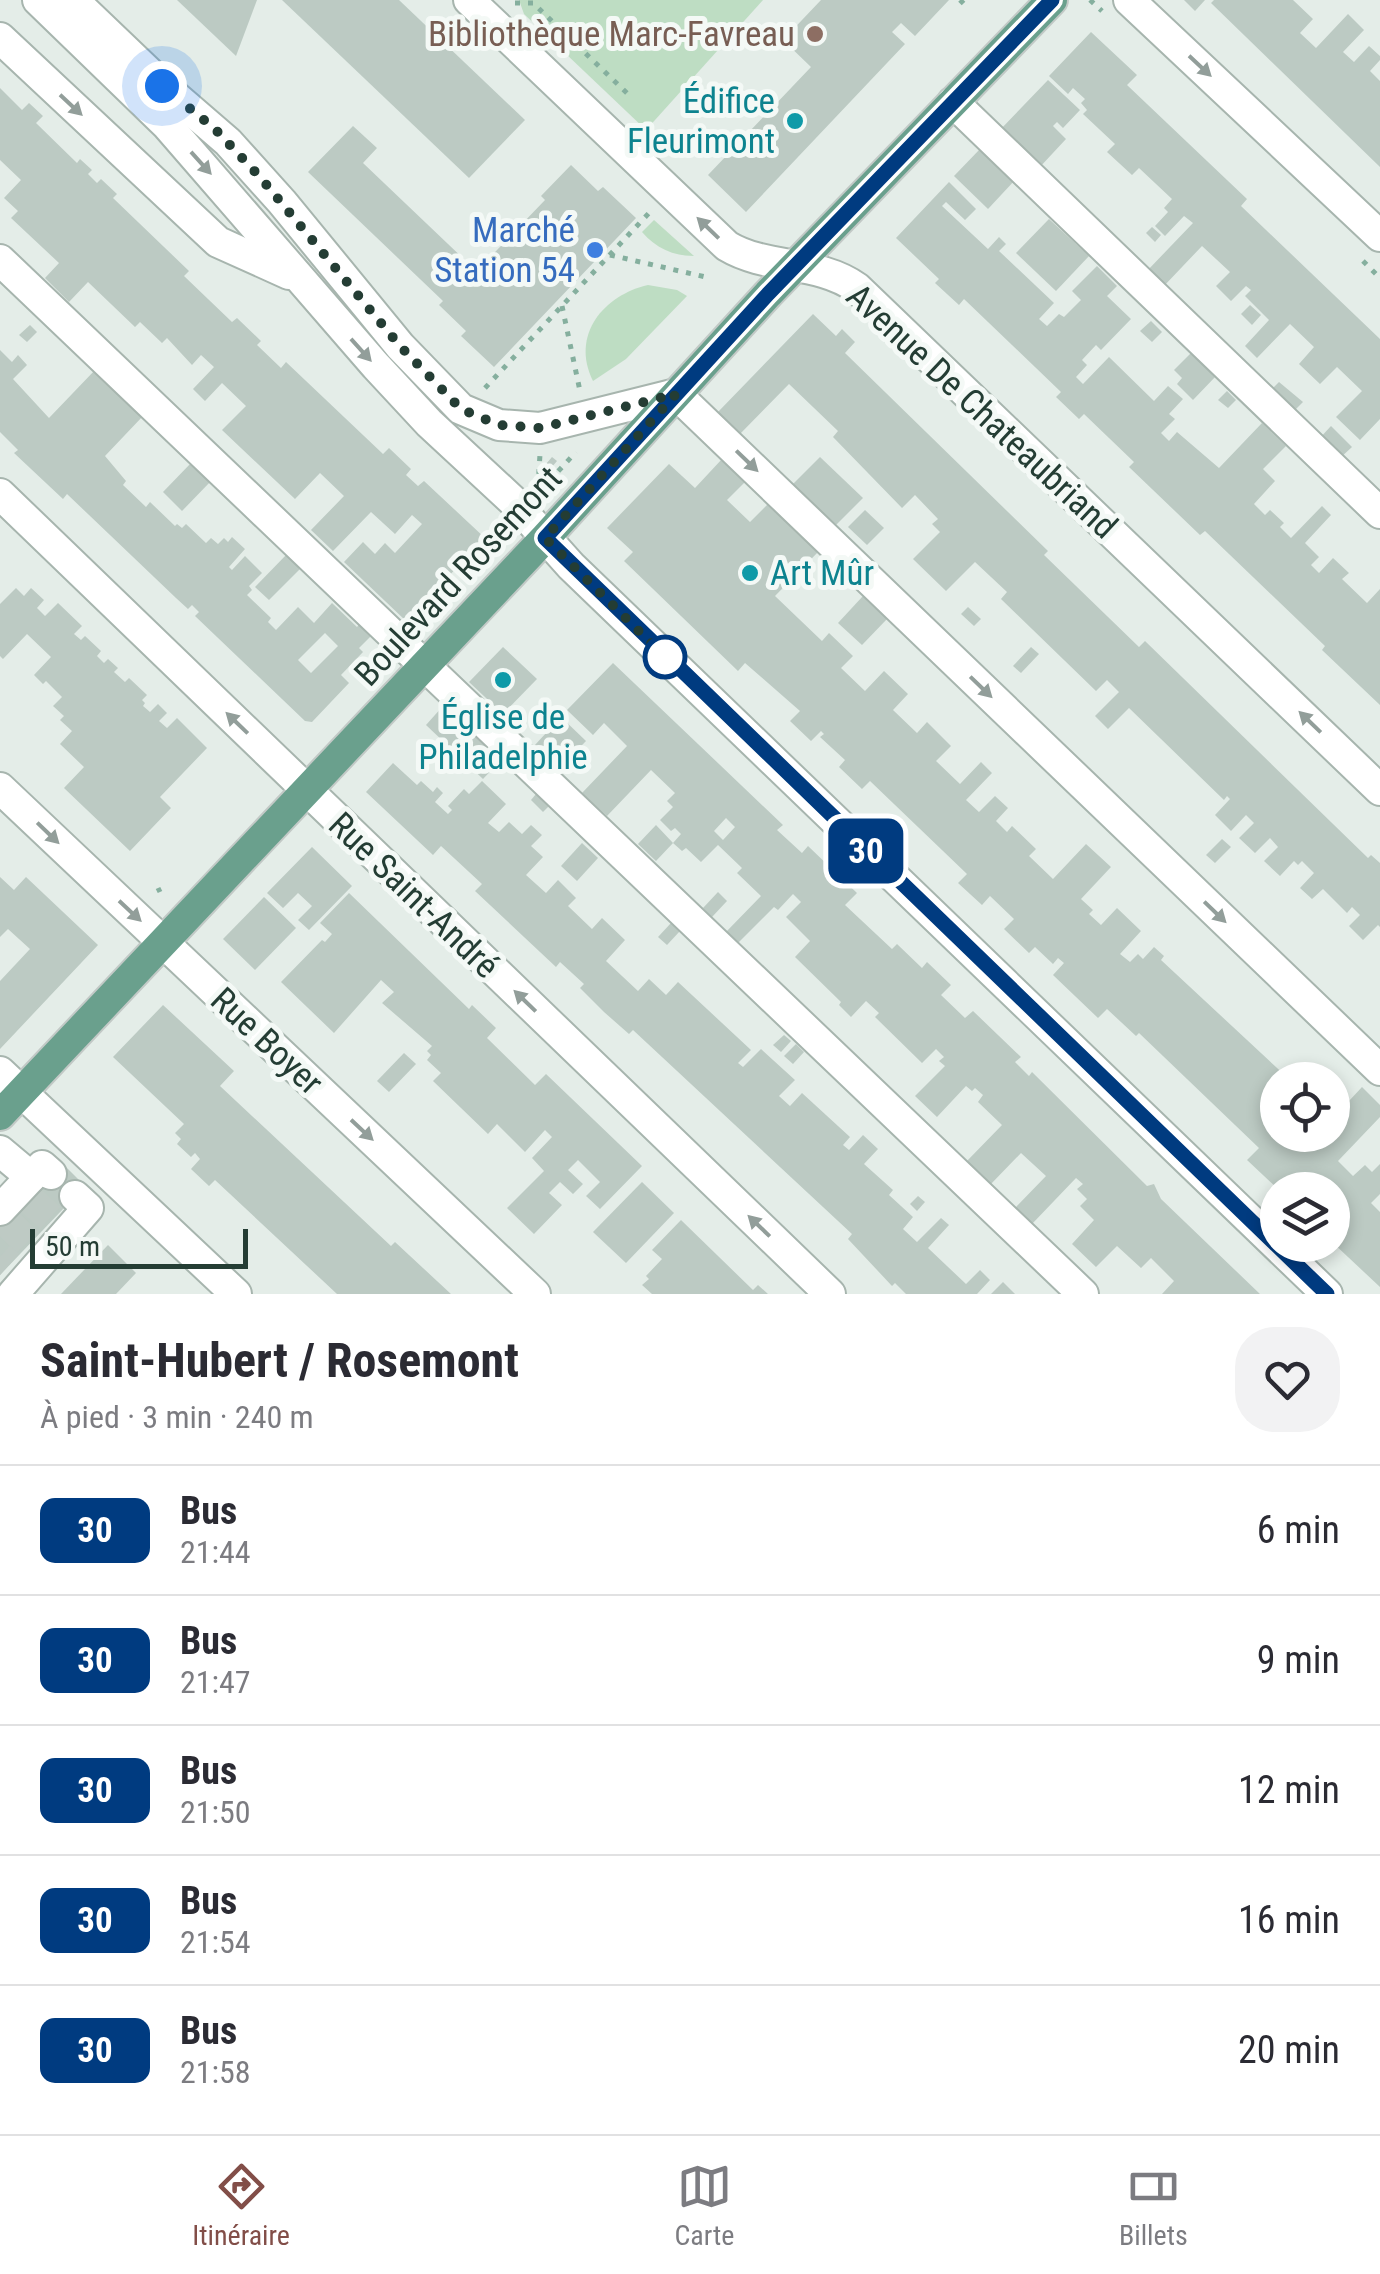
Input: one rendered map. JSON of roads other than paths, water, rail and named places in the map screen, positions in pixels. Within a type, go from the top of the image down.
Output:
[{"type":"main road","name":"Boulevard Rosemont","points":[[0,1115],[11,1082],[164,943],[795,266],[1052,0]]},
{"type":"street","points":[[38,0],[167,125],[296,278],[429,424],[512,500],[545,538],[1326,1294]]},
{"type":"street","points":[[73,0],[162,86],[228,142],[400,346],[453,402],[477,402],[512,427],[540,428],[676,394],[1380,1070]]},
{"type":"street","name":"Avenue De Chateaubriand","points":[[472,1],[727,246],[755,258],[831,274],[856,288],[1380,790]]},
{"type":"street","points":[[1115,5],[1380,236]]},
{"type":"street","points":[[0,38],[218,242],[296,278]]},
{"type":"street","points":[[953,102],[1380,513]]},
{"type":"street","points":[[0,260],[1082,1294]]},
{"type":"street","name":"Rue Saint-André","points":[[0,494],[830,1294]]},
{"type":"street","name":"Rue Boyer","points":[[0,788],[535,1294]]},
{"type":"street","points":[[11,1082],[236,1294]]},
{"type":"street","points":[[0,1151],[19,1198]]},
{"type":"street","points":[[24,1268],[60,1226],[88,1208],[75,1196]]},
{"type":"tunnel","points":[[28,1198],[53,1220]]},
{"type":"tunnel","points":[[6,1221],[29,1244]]},
{"type":"tunnel","points":[[0,1257],[9,1265]]},
{"type":"place","name":"Bibliothèque Marc-Favreau","points":[[815,34]]},
{"type":"place","name":"Édifice Fleurimont","points":[[795,121]]},
{"type":"place","name":"Marché Station 54","points":[[595,250]]},
{"type":"place","name":"Art Mûr","points":[[750,573]]},
{"type":"place","name":"Église de Philadelphie","points":[[503,680]]}]
